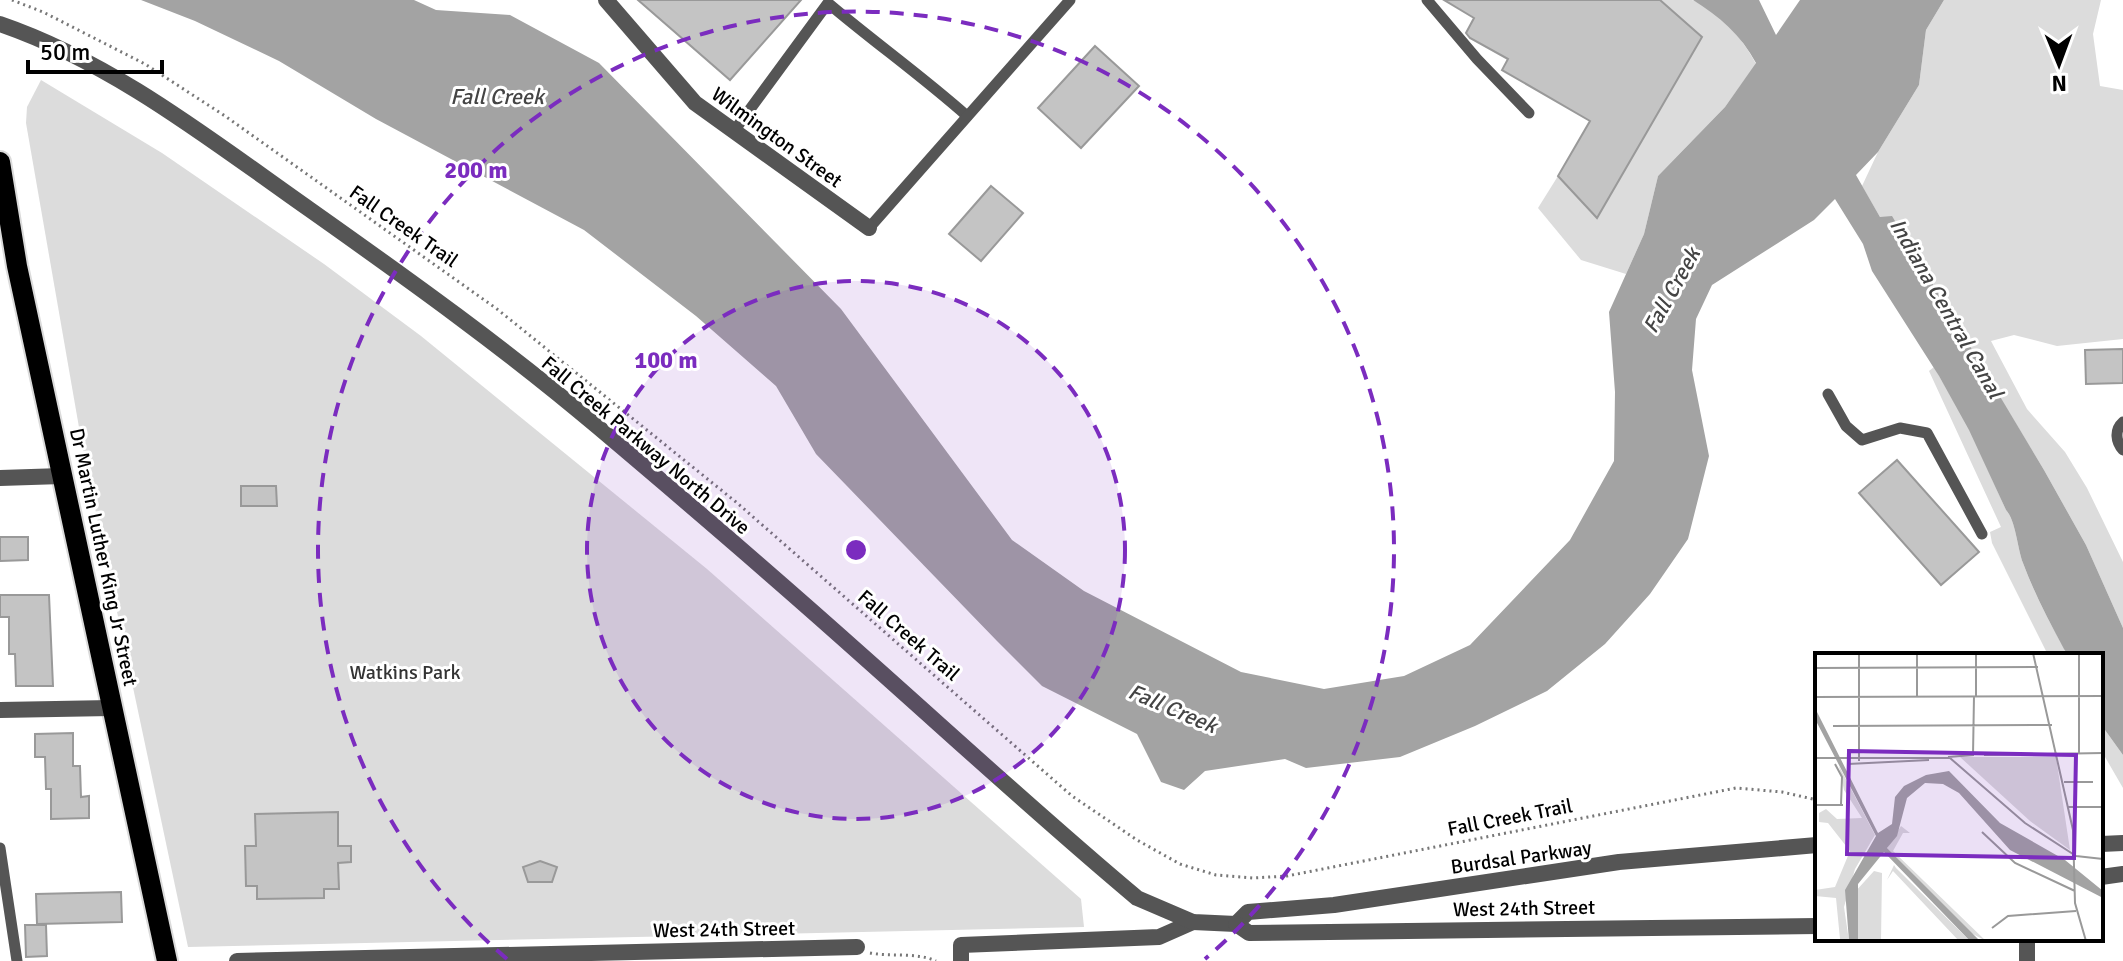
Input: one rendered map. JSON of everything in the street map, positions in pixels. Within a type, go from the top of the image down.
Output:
[{"type":"main road","name":"Dr Martin Luther King Jr Street","points":[[0,162],[17,266],[167,961]]},
{"type":"street","name":"Wilmington Street","points":[[606,0],[695,103],[869,228]]},
{"type":"street","name":"Fall Creek Parkway North Drive","points":[[0,24],[91,65],[156,104],[464,321],[661,481],[1137,898],[1193,922],[1236,924]]},
{"type":"street","points":[[0,478],[62,476]]},
{"type":"street","points":[[0,710],[111,708]]},
{"type":"street","points":[[2103,844],[2123,843]]},
{"type":"street","name":"Burdsal Parkway","points":[[1236,924],[1248,912],[1334,905],[1630,861],[1815,845]]},
{"type":"street","points":[[2103,877],[2123,874]]},
{"type":"street","points":[[961,953],[1159,937],[1193,922]]},
{"type":"street","name":"West 24th Street","points":[[1236,924],[1249,933],[1815,926]]},
{"type":"street","name":"West 24th Street","points":[[237,961],[857,947]]},
{"type":"lane","points":[[869,228],[1070,0]]},
{"type":"lane","points":[[1427,0],[1477,59],[1529,113]]},
{"type":"lane","points":[[734,131],[827,1],[916,71],[967,116]]},
{"type":"lane","points":[[1828,394],[1846,426],[1862,440],[1900,428],[1927,433],[1982,534]]},
{"type":"lane","points":[[2123,422],[2118,426],[2116,436],[2123,450]]},
{"type":"lane","points":[[0,848],[17,961]]},
{"type":"path","name":"Fall Creek Trail","points":[[12,0],[43,12],[145,64],[225,116],[497,309],[736,502],[1072,796],[1137,840],[1180,864],[1216,875],[1253,878],[1287,876],[1736,788],[1782,792],[1815,800]]},
{"type":"path","points":[[857,947],[859,951],[890,956],[924,956],[936,961]]},
{"type":"green space","points":[[1660,0],[1692,0],[1711,10],[1738,36],[1756,64],[1725,107],[1658,176],[1644,234],[1626,274],[1581,260],[1538,208],[1558,176],[1597,217],[1702,37]]},
{"type":"green space","points":[[1944,0],[2101,0],[2093,34],[2100,86],[2123,90],[2123,339],[2057,346],[2014,335],[1991,341],[2027,409],[2065,452],[2087,488],[2123,562],[2123,628],[2086,545],[2044,470],[1950,315],[1880,217],[1862,186],[1878,152],[1919,85],[1926,30]]},
{"type":"green space","name":"Watkins Park","points":[[41,80],[162,153],[324,264],[421,336],[707,569],[1081,899],[1084,927],[188,947],[84,456],[26,123],[27,107]]},
{"type":"green space","points":[[1934,367],[1970,430],[2012,521],[2033,587],[2067,653],[2047,653],[1992,543],[1990,532],[2001,527],[1929,371]]},
{"type":"green space","points":[[2103,723],[2123,755],[2123,788],[2103,753]]},
{"type":"water","name":"Fall Creek","points":[[141,0],[414,0],[436,10],[510,15],[599,63],[841,309],[1012,540],[1084,591],[1241,672],[1324,689],[1404,676],[1470,645],[1570,540],[1614,461],[1615,392],[1609,312],[1644,234],[1658,176],[1725,107],[1756,63],[1729,27],[1693,0],[1759,0],[1776,35],[1800,0],[1944,0],[1926,30],[1919,85],[1878,152],[1856,175],[1880,217],[1892,216],[2086,545],[2123,628],[2123,755],[2103,723],[2103,653],[2067,653],[2064,649],[2032,585],[2012,521],[1969,430],[1939,376],[1872,271],[1863,244],[1835,199],[1814,220],[1712,285],[1696,319],[1692,370],[1709,456],[1688,539],[1650,594],[1605,644],[1547,691],[1475,726],[1400,757],[1306,768],[1285,759],[1205,771],[1184,790],[1161,782],[1137,734],[1042,686],[816,454],[776,386],[696,316],[584,230],[376,119],[279,61],[195,21]]},
{"type":"building","points":[[638,0],[801,0],[730,80]]},
{"type":"building","points":[[1444,0],[1660,0],[1702,37],[1597,218],[1558,176],[1590,121],[1502,70],[1508,59],[1470,38],[1466,33],[1474,18]]},
{"type":"building","points":[[1095,46],[1139,86],[1081,148],[1038,108]]},
{"type":"building","points":[[991,186],[1023,213],[981,261],[949,234]]},
{"type":"building","points":[[2123,349],[2123,383],[2086,384],[2085,350]]},
{"type":"building","points":[[1897,460],[1979,552],[1941,585],[1859,493]]},
{"type":"building","points":[[241,486],[276,486],[277,506],[241,506]]},
{"type":"building","points":[[0,537],[28,537],[28,560],[0,561]]},
{"type":"building","points":[[0,595],[49,595],[53,686],[16,686],[15,654],[9,654],[9,617],[0,617]]},
{"type":"building","points":[[73,733],[73,766],[80,766],[81,797],[89,796],[89,818],[51,819],[51,789],[46,789],[45,757],[35,757],[35,734]]},
{"type":"building","points":[[338,812],[338,846],[351,846],[351,862],[338,863],[339,889],[324,889],[324,898],[257,899],[257,886],[246,886],[245,846],[256,846],[255,814]]},
{"type":"building","points":[[540,861],[557,867],[552,882],[528,882],[523,867]]},
{"type":"building","points":[[121,892],[122,922],[37,924],[36,894]]},
{"type":"building","points":[[25,925],[46,925],[47,956],[26,957]]},
{"type":"water label","name":"Indiana Central Canal","points":[[1947,308]]}]
